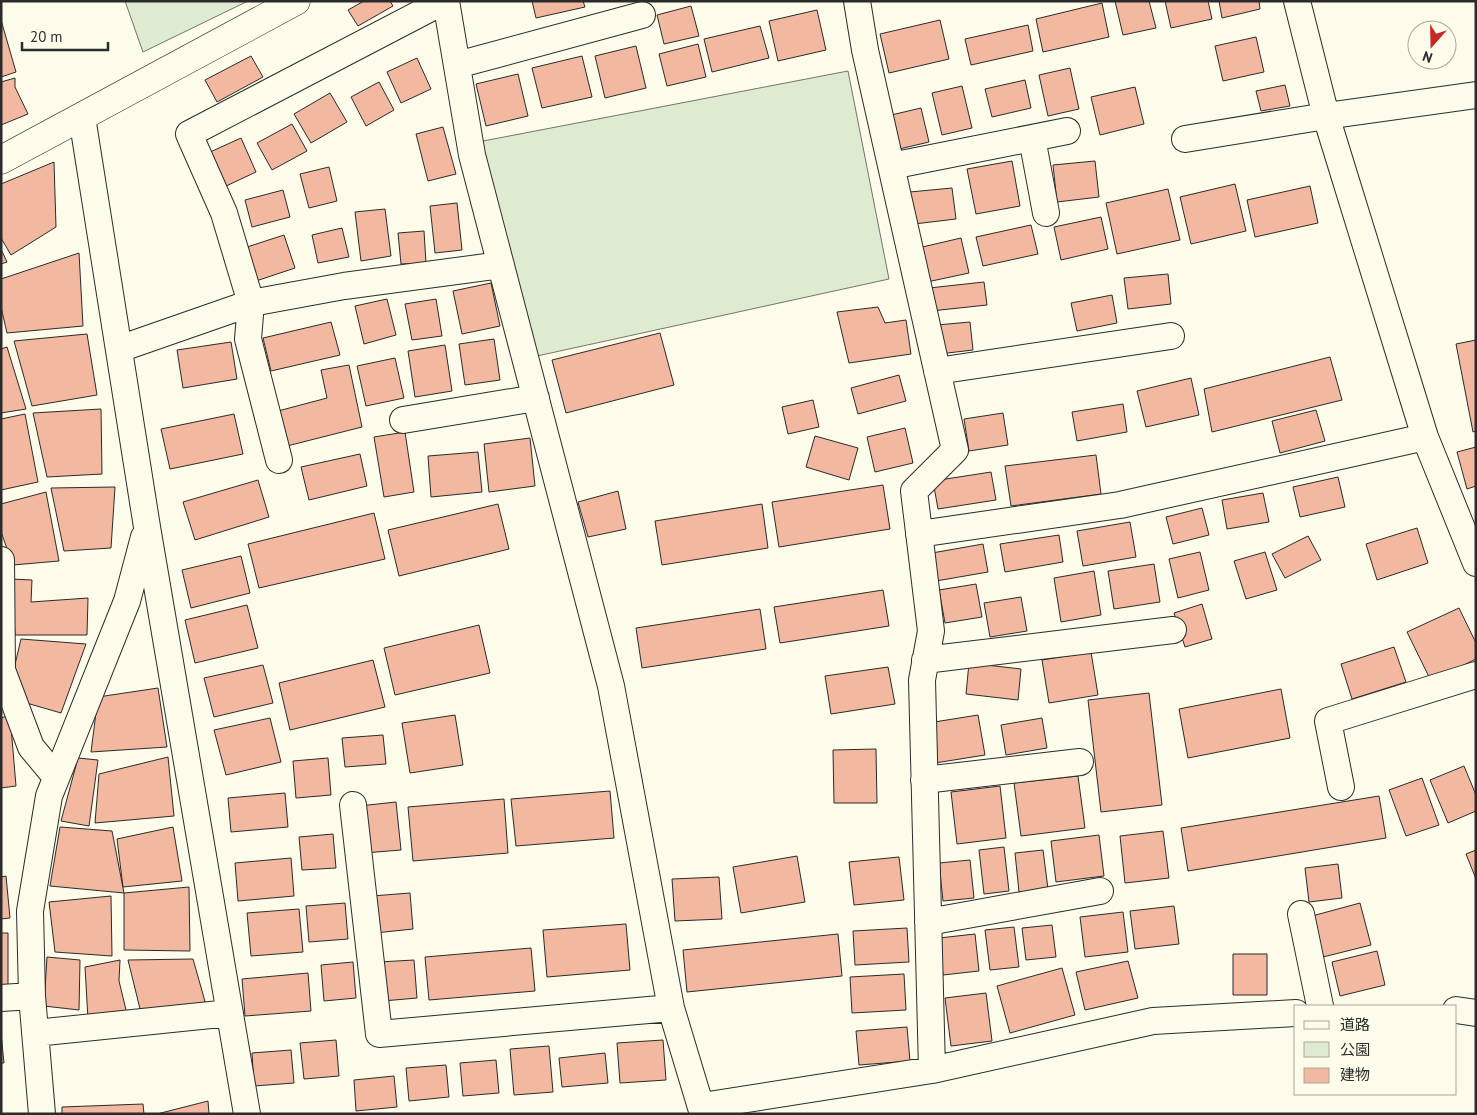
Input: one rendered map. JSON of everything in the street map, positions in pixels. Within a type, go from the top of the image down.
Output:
[{"type":"street","points":[[1,160],[296,1]]},
{"type":"street","points":[[279,460],[248,339],[251,303],[224,213],[189,134],[445,1],[472,155],[611,686],[671,1008],[702,1110],[932,1070],[1153,1021],[1294,1013]]},
{"type":"street","points":[[1297,1],[1326,116],[1425,437],[1476,563]]},
{"type":"street","points":[[858,2],[865,50],[955,450],[914,490],[931,632],[922,680],[932,1070]]},
{"type":"street","points":[[457,65],[642,15]]},
{"type":"street","points":[[1185,139],[1326,116],[1476,95]]},
{"type":"street","points":[[82,117],[147,527],[247,1114]]},
{"type":"street","points":[[891,166],[1067,131]]},
{"type":"street","points":[[1032,138],[1046,213]]},
{"type":"street","points":[[119,349],[251,303],[344,286],[501,265]]},
{"type":"street","points":[[937,371],[1171,336]]},
{"type":"street","points":[[403,420],[536,398]]},
{"type":"street","points":[[919,534],[1120,505],[1425,437]]},
{"type":"street","points":[[42,1114],[32,996],[30,911],[49,796],[127,601],[147,527]]},
{"type":"street","points":[[2,568],[2,670],[31,747],[56,777]]},
{"type":"street","points":[[925,660],[1172,630]]},
{"type":"street","points":[[1341,787],[1328,722],[1476,675]]},
{"type":"street","points":[[924,780],[1080,762]]},
{"type":"street","points":[[352,805],[379,1034],[671,1008]]},
{"type":"street","points":[[928,922],[1100,890]]},
{"type":"street","points":[[1301,914],[1320,1005]]},
{"type":"street","points":[[1,998],[32,996]]},
{"type":"street","points":[[1457,1010],[1476,1013]]},
{"type":"street","points":[[35,1033],[230,1013]]},
{"type":"green space","points":[[125,1],[248,1],[143,52]]},
{"type":"green space","points":[[848,71],[889,279],[537,356],[478,142]]},
{"type":"building","points":[[364,1],[390,1],[393,6],[358,26],[348,10]]},
{"type":"building","points":[[532,1],[583,1],[585,7],[536,18]]},
{"type":"building","points":[[1115,1],[1149,1],[1156,28],[1123,35]]},
{"type":"building","points":[[1165,1],[1208,1],[1212,19],[1171,28]]},
{"type":"building","points":[[1219,1],[1259,1],[1260,9],[1222,18]]},
{"type":"building","points":[[1102,3],[1109,37],[1043,52],[1036,19]]},
{"type":"building","points":[[691,6],[699,36],[664,44],[657,15]]},
{"type":"building","points":[[817,10],[826,50],[778,61],[769,21]]},
{"type":"building","points":[[1,20],[16,72],[1,77]]},
{"type":"building","points":[[940,20],[949,59],[889,73],[880,34]]},
{"type":"building","points":[[1028,25],[1033,51],[971,65],[965,39]]},
{"type":"building","points":[[760,26],[769,58],[712,72],[704,39]]},
{"type":"building","points":[[1256,37],[1264,72],[1223,81],[1215,46]]},
{"type":"building","points":[[698,44],[706,77],[667,86],[659,54]]},
{"type":"building","points":[[636,46],[646,88],[605,98],[595,56]]},
{"type":"building","points":[[251,56],[263,77],[217,102],[205,80]]},
{"type":"building","points":[[582,56],[592,97],[542,108],[532,68]]},
{"type":"building","points":[[417,58],[431,89],[401,103],[387,72]]},
{"type":"building","points":[[1070,68],[1079,109],[1048,116],[1039,75]]},
{"type":"building","points":[[518,74],[528,116],[486,126],[476,84]]},
{"type":"building","points":[[15,78],[15,87],[28,114],[1,125],[1,82]]},
{"type":"building","points":[[1025,80],[1031,108],[992,117],[985,89]]},
{"type":"building","points":[[379,82],[394,110],[366,126],[351,97]]},
{"type":"building","points":[[1285,85],[1290,106],[1261,111],[1256,91]]},
{"type":"building","points":[[962,86],[972,128],[942,135],[932,93]]},
{"type":"building","points":[[1135,87],[1144,124],[1100,135],[1091,97]]},
{"type":"building","points":[[330,93],[347,122],[311,143],[294,114]]},
{"type":"building","points":[[921,108],[929,142],[895,150],[887,116]]},
{"type":"building","points":[[292,124],[307,151],[272,170],[257,143]]},
{"type":"building","points":[[443,127],[456,174],[428,181],[416,134]]},
{"type":"building","points":[[241,138],[256,172],[224,187],[208,153]]},
{"type":"building","points":[[1012,161],[1020,206],[976,214],[967,169]]},
{"type":"building","points":[[1095,161],[1099,197],[1057,202],[1053,165]]},
{"type":"building","points":[[54,162],[56,227],[11,255],[1,238],[1,184]]},
{"type":"building","points":[[329,167],[337,201],[309,208],[300,174]]},
{"type":"building","points":[[1235,184],[1246,231],[1191,244],[1180,197]]},
{"type":"building","points":[[1310,186],[1318,223],[1255,237],[1247,200]]},
{"type":"building","points":[[952,188],[956,219],[914,224],[910,192]]},
{"type":"building","points":[[1168,189],[1180,240],[1117,254],[1106,203]]},
{"type":"building","points":[[283,190],[290,217],[252,227],[245,200]]},
{"type":"building","points":[[457,203],[462,250],[435,253],[430,206]]},
{"type":"building","points":[[385,209],[391,256],[361,261],[355,212]]},
{"type":"building","points":[[1101,217],[1108,249],[1061,260],[1054,227]]},
{"type":"building","points":[[1031,225],[1038,254],[983,266],[976,237]]},
{"type":"building","points":[[342,228],[349,257],[318,263],[312,235]]},
{"type":"building","points":[[424,231],[426,263],[401,264],[398,233]]},
{"type":"building","points":[[284,235],[295,268],[253,282],[241,249]]},
{"type":"building","points":[[961,238],[969,273],[927,282],[918,248]]},
{"type":"building","points":[[1,249],[7,262],[1,264]]},
{"type":"building","points":[[79,253],[83,326],[7,333],[1,307],[1,279]]},
{"type":"building","points":[[1168,274],[1171,304],[1128,309],[1124,278]]},
{"type":"building","points":[[984,282],[987,305],[931,311],[929,288]]},
{"type":"building","points":[[491,283],[500,326],[462,334],[453,291]]},
{"type":"building","points":[[1112,295],[1117,323],[1077,331],[1071,303]]},
{"type":"building","points":[[387,299],[396,335],[364,344],[355,306]]},
{"type":"building","points":[[436,299],[442,336],[412,340],[405,304]]},
{"type":"building","points":[[878,307],[885,323],[906,320],[911,354],[849,363],[837,312]]},
{"type":"building","points":[[331,322],[340,355],[271,371],[263,338]]},
{"type":"building","points":[[970,322],[973,350],[939,354],[937,325]]},
{"type":"building","points":[[660,333],[674,385],[566,413],[552,360]]},
{"type":"building","points":[[87,334],[97,395],[32,406],[14,341]]},
{"type":"building","points":[[494,339],[500,380],[465,385],[459,344]]},
{"type":"building","points":[[1476,340],[1476,431],[1473,432],[1456,344]]},
{"type":"building","points":[[231,342],[237,379],[183,388],[177,350]]},
{"type":"building","points":[[445,345],[452,391],[415,397],[408,351]]},
{"type":"building","points":[[7,347],[26,409],[1,413],[1,349]]},
{"type":"building","points":[[1330,357],[1342,400],[1212,432],[1204,389]]},
{"type":"building","points":[[395,358],[404,398],[366,406],[357,366]]},
{"type":"building","points":[[349,365],[362,427],[287,446],[278,411],[327,398],[321,370]]},
{"type":"building","points":[[899,375],[906,401],[858,414],[851,388]]},
{"type":"building","points":[[1191,378],[1199,415],[1146,427],[1137,391]]},
{"type":"building","points":[[813,400],[819,427],[788,434],[782,407]]},
{"type":"building","points":[[1123,404],[1127,432],[1077,441],[1072,412]]},
{"type":"building","points":[[101,409],[102,474],[47,477],[33,413]]},
{"type":"building","points":[[1316,410],[1325,441],[1280,453],[1272,421]]},
{"type":"building","points":[[1003,413],[1008,445],[969,451],[964,419]]},
{"type":"building","points":[[25,414],[38,482],[1,490],[1,419]]},
{"type":"building","points":[[234,414],[243,454],[170,469],[161,429]]},
{"type":"building","points":[[905,428],[913,463],[875,472],[867,437]]},
{"type":"building","points":[[405,432],[414,492],[384,497],[374,437]]},
{"type":"building","points":[[815,436],[858,448],[849,480],[806,467]]},
{"type":"building","points":[[530,438],[535,486],[489,492],[484,444]]},
{"type":"building","points":[[1476,447],[1476,486],[1467,489],[1457,452]]},
{"type":"building","points":[[478,452],[482,492],[431,497],[428,456]]},
{"type":"building","points":[[360,454],[367,486],[309,500],[301,467]]},
{"type":"building","points":[[1096,455],[1101,494],[1011,506],[1005,466]]},
{"type":"building","points":[[991,472],[996,500],[938,509],[933,481]]},
{"type":"building","points":[[1338,477],[1345,507],[1300,517],[1293,487]]},
{"type":"building","points":[[258,480],[269,517],[195,540],[183,502]]},
{"type":"building","points":[[883,485],[890,529],[779,547],[772,502]]},
{"type":"building","points":[[115,487],[111,548],[64,551],[51,488]]},
{"type":"building","points":[[618,491],[626,529],[588,537],[578,502]]},
{"type":"building","points":[[46,492],[59,561],[13,565],[1,532],[1,504]]},
{"type":"building","points":[[1263,493],[1269,522],[1227,529],[1222,500]]},
{"type":"building","points":[[498,504],[509,549],[399,576],[388,530]]},
{"type":"building","points":[[762,504],[768,548],[662,565],[655,521]]},
{"type":"building","points":[[1202,508],[1209,535],[1173,544],[1166,517]]},
{"type":"building","points":[[374,513],[385,559],[259,588],[248,544]]},
{"type":"building","points":[[1130,522],[1136,557],[1083,566],[1077,531]]},
{"type":"building","points":[[1417,528],[1428,563],[1377,580],[1366,544]]},
{"type":"building","points":[[1059,535],[1063,562],[1005,572],[1000,544]]},
{"type":"building","points":[[1308,536],[1321,560],[1285,578],[1272,554]]},
{"type":"building","points":[[983,544],[988,572],[936,581],[932,553]]},
{"type":"building","points":[[1200,552],[1209,590],[1178,598],[1169,559]]},
{"type":"building","points":[[1265,552],[1277,590],[1246,599],[1234,561]]},
{"type":"building","points":[[241,556],[250,593],[191,608],[182,570]]},
{"type":"building","points":[[1154,564],[1160,602],[1114,609],[1108,571]]},
{"type":"building","points":[[1094,571],[1101,615],[1061,622],[1054,578]]},
{"type":"building","points":[[11,579],[32,580],[31,602],[88,598],[87,635],[15,635]]},
{"type":"building","points":[[976,584],[982,617],[945,623],[939,590]]},
{"type":"building","points":[[883,590],[889,626],[780,643],[774,607]]},
{"type":"building","points":[[1021,597],[1027,631],[990,637],[984,603]]},
{"type":"building","points":[[1202,604],[1212,639],[1185,647],[1174,613]]},
{"type":"building","points":[[247,605],[258,648],[195,663],[185,620]]},
{"type":"building","points":[[1459,608],[1476,643],[1476,659],[1431,681],[1407,632]]},
{"type":"building","points":[[760,609],[766,649],[642,668],[636,628]]},
{"type":"building","points":[[479,625],[490,673],[395,695],[384,648]]},
{"type":"building","points":[[21,639],[86,644],[61,713],[23,702],[13,673]]},
{"type":"building","points":[[1394,647],[1406,682],[1352,699],[1341,664]]},
{"type":"building","points":[[1091,652],[1098,695],[1049,703],[1042,660]]},
{"type":"building","points":[[373,660],[385,707],[290,730],[279,683]]},
{"type":"building","points":[[969,663],[1021,669],[1018,700],[966,694]]},
{"type":"building","points":[[263,665],[273,703],[214,717],[204,678]]},
{"type":"building","points":[[888,667],[895,704],[831,714],[825,676]]},
{"type":"building","points":[[158,688],[167,747],[91,752],[98,697]]},
{"type":"building","points":[[1281,689],[1290,738],[1188,758],[1179,709]]},
{"type":"building","points":[[1149,693],[1162,805],[1101,812],[1088,700]]},
{"type":"building","points":[[10,715],[16,786],[1,788],[1,718]]},
{"type":"building","points":[[455,715],[463,765],[410,773],[402,723]]},
{"type":"building","points":[[978,715],[985,755],[935,763],[928,723]]},
{"type":"building","points":[[270,718],[281,762],[226,775],[214,730]]},
{"type":"building","points":[[1042,718],[1047,748],[1006,755],[1001,725]]},
{"type":"building","points":[[383,735],[386,764],[345,767],[342,738]]},
{"type":"building","points":[[876,749],[877,803],[834,803],[833,750]]},
{"type":"building","points":[[168,757],[174,816],[95,823],[99,774]]},
{"type":"building","points":[[78,758],[98,760],[89,826],[61,821]]},
{"type":"building","points":[[328,758],[331,795],[296,798],[293,761]]},
{"type":"building","points":[[1464,766],[1476,795],[1476,811],[1448,823],[1430,780]]},
{"type":"building","points":[[1078,776],[1085,828],[1021,836],[1014,783]]},
{"type":"building","points":[[1422,778],[1439,825],[1406,836],[1389,790]]},
{"type":"building","points":[[1000,786],[1006,838],[957,844],[951,792]]},
{"type":"building","points":[[610,791],[614,838],[516,846],[511,799]]},
{"type":"building","points":[[285,793],[288,827],[231,832],[228,798]]},
{"type":"building","points":[[1379,796],[1386,838],[1188,871],[1181,828]]},
{"type":"building","points":[[504,799],[508,853],[413,861],[408,807]]},
{"type":"building","points":[[396,802],[401,850],[364,853],[359,806]]},
{"type":"building","points":[[60,827],[112,831],[124,893],[50,886]]},
{"type":"building","points":[[173,827],[182,881],[123,887],[117,839]]},
{"type":"building","points":[[1163,831],[1169,878],[1125,883],[1120,836]]},
{"type":"building","points":[[333,834],[336,868],[302,870],[299,837]]},
{"type":"building","points":[[1099,835],[1104,876],[1056,882],[1051,841]]},
{"type":"building","points":[[1004,847],[1009,891],[984,894],[979,850]]},
{"type":"building","points":[[1043,850],[1048,889],[1019,892],[1015,853]]},
{"type":"building","points":[[1476,850],[1476,879],[1466,854]]},
{"type":"building","points":[[797,856],[805,902],[741,913],[733,867]]},
{"type":"building","points":[[899,857],[904,900],[854,905],[849,862]]},
{"type":"building","points":[[291,858],[294,896],[238,901],[235,863]]},
{"type":"building","points":[[970,860],[974,898],[943,901],[939,863]]},
{"type":"building","points":[[1338,864],[1342,898],[1309,902],[1305,868]]},
{"type":"building","points":[[6,876],[10,918],[1,919],[1,877]]},
{"type":"building","points":[[719,877],[722,919],[675,921],[672,879]]},
{"type":"building","points":[[189,887],[190,951],[124,950],[124,893]]},
{"type":"building","points":[[410,893],[413,929],[375,933],[372,896]]},
{"type":"building","points":[[111,896],[112,956],[55,952],[49,902]]},
{"type":"building","points":[[345,903],[348,939],[309,942],[306,906]]},
{"type":"building","points":[[1360,903],[1371,945],[1323,957],[1312,916]]},
{"type":"building","points":[[1174,906],[1179,944],[1135,949],[1130,911]]},
{"type":"building","points":[[299,909],[303,952],[251,956],[247,913]]},
{"type":"building","points":[[1123,912],[1128,952],[1085,957],[1080,917]]},
{"type":"building","points":[[626,924],[630,970],[547,977],[543,930]]},
{"type":"building","points":[[1052,925],[1056,957],[1026,960],[1022,928]]},
{"type":"building","points":[[1014,927],[1019,967],[990,970],[985,930]]},
{"type":"building","points":[[907,928],[909,962],[855,965],[853,931]]},
{"type":"building","points":[[1,933],[8,933],[8,988],[1,988]]},
{"type":"building","points":[[838,934],[842,976],[687,992],[683,950]]},
{"type":"building","points":[[975,934],[979,971],[943,975],[939,938]]},
{"type":"building","points":[[531,948],[535,991],[429,1000],[425,957]]},
{"type":"building","points":[[1377,951],[1385,985],[1340,996],[1332,962]]},
{"type":"building","points":[[1233,954],[1267,954],[1267,995],[1233,995]]},
{"type":"building","points":[[47,957],[80,960],[79,1010],[44,1006]]},
{"type":"building","points":[[193,959],[206,1005],[141,1013],[128,960]]},
{"type":"building","points":[[120,960],[119,981],[127,1014],[88,1019],[85,967]]},
{"type":"building","points":[[414,960],[417,998],[383,1001],[379,962]]},
{"type":"building","points":[[1128,961],[1138,998],[1085,1010],[1076,972]]},
{"type":"building","points":[[353,962],[356,998],[324,1001],[321,965]]},
{"type":"building","points":[[1062,968],[1075,1015],[1010,1033],[997,986]]},
{"type":"building","points":[[308,973],[311,1011],[245,1016],[242,979]]},
{"type":"building","points":[[904,974],[906,1010],[852,1013],[850,977]]},
{"type":"building","points":[[986,993],[992,1041],[951,1046],[945,998]]},
{"type":"building","points":[[907,1027],[910,1061],[859,1065],[856,1031]]},
{"type":"building","points":[[1,1033],[4,1063],[1,1063]]},
{"type":"building","points":[[336,1040],[339,1076],[304,1079],[300,1043]]},
{"type":"building","points":[[663,1040],[666,1080],[620,1083],[617,1043]]},
{"type":"building","points":[[549,1046],[553,1092],[514,1095],[510,1049]]},
{"type":"building","points":[[291,1050],[294,1083],[254,1086],[252,1053]]},
{"type":"building","points":[[605,1053],[608,1083],[562,1087],[559,1058]]},
{"type":"building","points":[[496,1060],[499,1093],[463,1096],[460,1063]]},
{"type":"building","points":[[446,1065],[449,1097],[409,1101],[406,1068]]},
{"type":"building","points":[[394,1076],[397,1107],[356,1111],[354,1080]]},
{"type":"building","points":[[208,1101],[209,1114],[157,1114]]},
{"type":"building","points":[[143,1104],[144,1114],[62,1114],[62,1107]]}]
